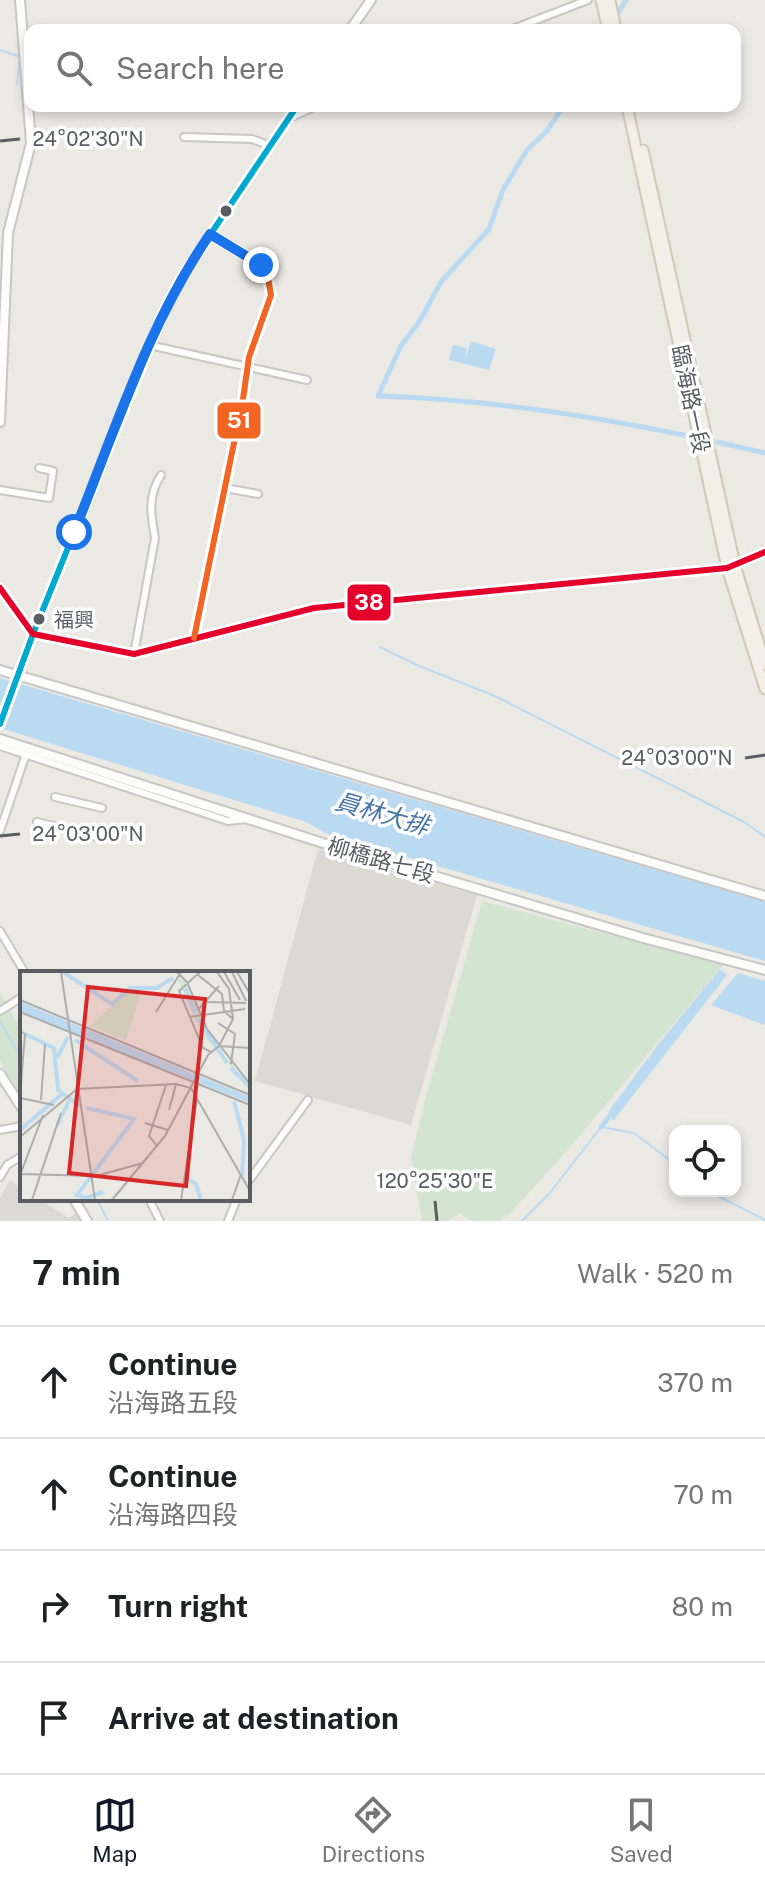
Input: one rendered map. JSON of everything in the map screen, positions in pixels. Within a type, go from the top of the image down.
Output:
[{"type":"main road","points":[[601,0],[607,24]]},
{"type":"main road","points":[[610,0],[615,24]]},
{"type":"main road","name":"臨海路一段","points":[[631,112],[731,566],[765,689]]},
{"type":"main road","name":"臨海路一段","points":[[731,566],[765,664]]},
{"type":"street","points":[[20,0],[24,55]]},
{"type":"street","points":[[354,24],[371,0]]},
{"type":"street","points":[[526,24],[588,0]]},
{"type":"street","points":[[0,422],[8,233],[31,143],[28,112]]},
{"type":"street","points":[[0,724],[149,345],[181,278],[294,112]]},
{"type":"street","points":[[290,118],[303,112]]},
{"type":"street","points":[[184,137],[252,139],[271,146]]},
{"type":"street","points":[[194,638],[247,367],[271,289],[267,272],[210,234]]},
{"type":"street","points":[[149,345],[307,380]]},
{"type":"street","points":[[0,490],[49,498],[53,471],[39,468]]},
{"type":"street","points":[[134,654],[155,538],[150,524],[152,489],[161,475]]},
{"type":"street","points":[[225,488],[258,494]]},
{"type":"street","points":[[0,588],[33,634],[134,654],[314,608],[731,566],[765,552]]},
{"type":"street","points":[[0,670],[16,678],[765,896]]},
{"type":"street","name":"柳橋路七段","points":[[0,739],[247,819],[643,938],[765,970]]},
{"type":"street","points":[[0,746],[228,821],[247,819]]},
{"type":"street","points":[[0,831],[26,754]]},
{"type":"street","points":[[55,797],[102,808]]},
{"type":"street","points":[[37,822],[101,838]]},
{"type":"street","points":[[0,931],[24,971]]},
{"type":"street","points":[[1,1010],[20,998]]},
{"type":"street","points":[[0,1074],[20,1105]]},
{"type":"street","points":[[250,1179],[308,1100]]},
{"type":"street","points":[[0,1130],[20,1126]]},
{"type":"street","points":[[0,1177],[7,1165],[20,1157]]},
{"type":"street","points":[[75,1201],[87,1221]]},
{"type":"street","points":[[150,1201],[160,1221]]},
{"type":"street","points":[[228,1221],[236,1201]]},
{"type":"shaded area","points":[[318,849],[477,895],[411,1125],[255,1081]]},
{"type":"shaded area","points":[[10,1180],[20,1187],[20,1201],[42,1201],[69,1218],[80,1210],[85,1221],[0,1221],[0,1198]]},
{"type":"green space","points":[[482,901],[723,965],[566,1152],[511,1212],[499,1221],[471,1221],[460,1213],[447,1221],[422,1221],[411,1158]]},
{"type":"green space","points":[[0,993],[20,1028],[20,1095],[0,1062]]},
{"type":"water","points":[[471,341],[496,349],[489,370],[449,360],[453,345],[467,348],[465,360]]},
{"type":"water","name":"員林大排","points":[[0,678],[765,902],[765,961],[327,834],[306,822],[0,728]]},
{"type":"water","points":[[720,969],[727,975],[613,1121],[609,1111]]},
{"type":"water","points":[[738,973],[765,981],[765,1025],[711,1005]]},
{"type":"waterway","points":[[614,20],[626,0]]},
{"type":"waterway","points":[[0,50],[20,57],[17,84]]},
{"type":"waterway","points":[[560,112],[546,132],[527,150],[503,190],[489,229],[441,282],[419,322],[401,346],[378,396],[536,410],[693,437]]},
{"type":"waterway","points":[[717,442],[765,453]]},
{"type":"waterway","points":[[380,647],[495,696],[746,823],[765,837]]},
{"type":"waterway","points":[[0,1022],[20,1056]]},
{"type":"waterway","points":[[601,1127],[613,1112]]},
{"type":"waterway","points":[[522,1221],[549,1194],[601,1127],[634,1133],[669,1159]]},
{"type":"waterway","points":[[720,1197],[765,1220]]},
{"type":"waterway","points":[[98,1201],[108,1221]]},
{"type":"transit line","points":[[0,724],[33,634],[166,306],[181,278],[293,112]]},
{"type":"transit line","name":"51","points":[[194,638],[249,357],[271,295],[267,272],[261,265],[210,234]]},
{"type":"transit line","name":"38","points":[[0,588],[33,634],[134,654],[314,608],[727,568],[765,552]]},
{"type":"place","name":"福興","points":[[39,619]]},
{"type":"route","points":[[74,532],[159,320],[181,278],[210,234],[261,265]]}]
